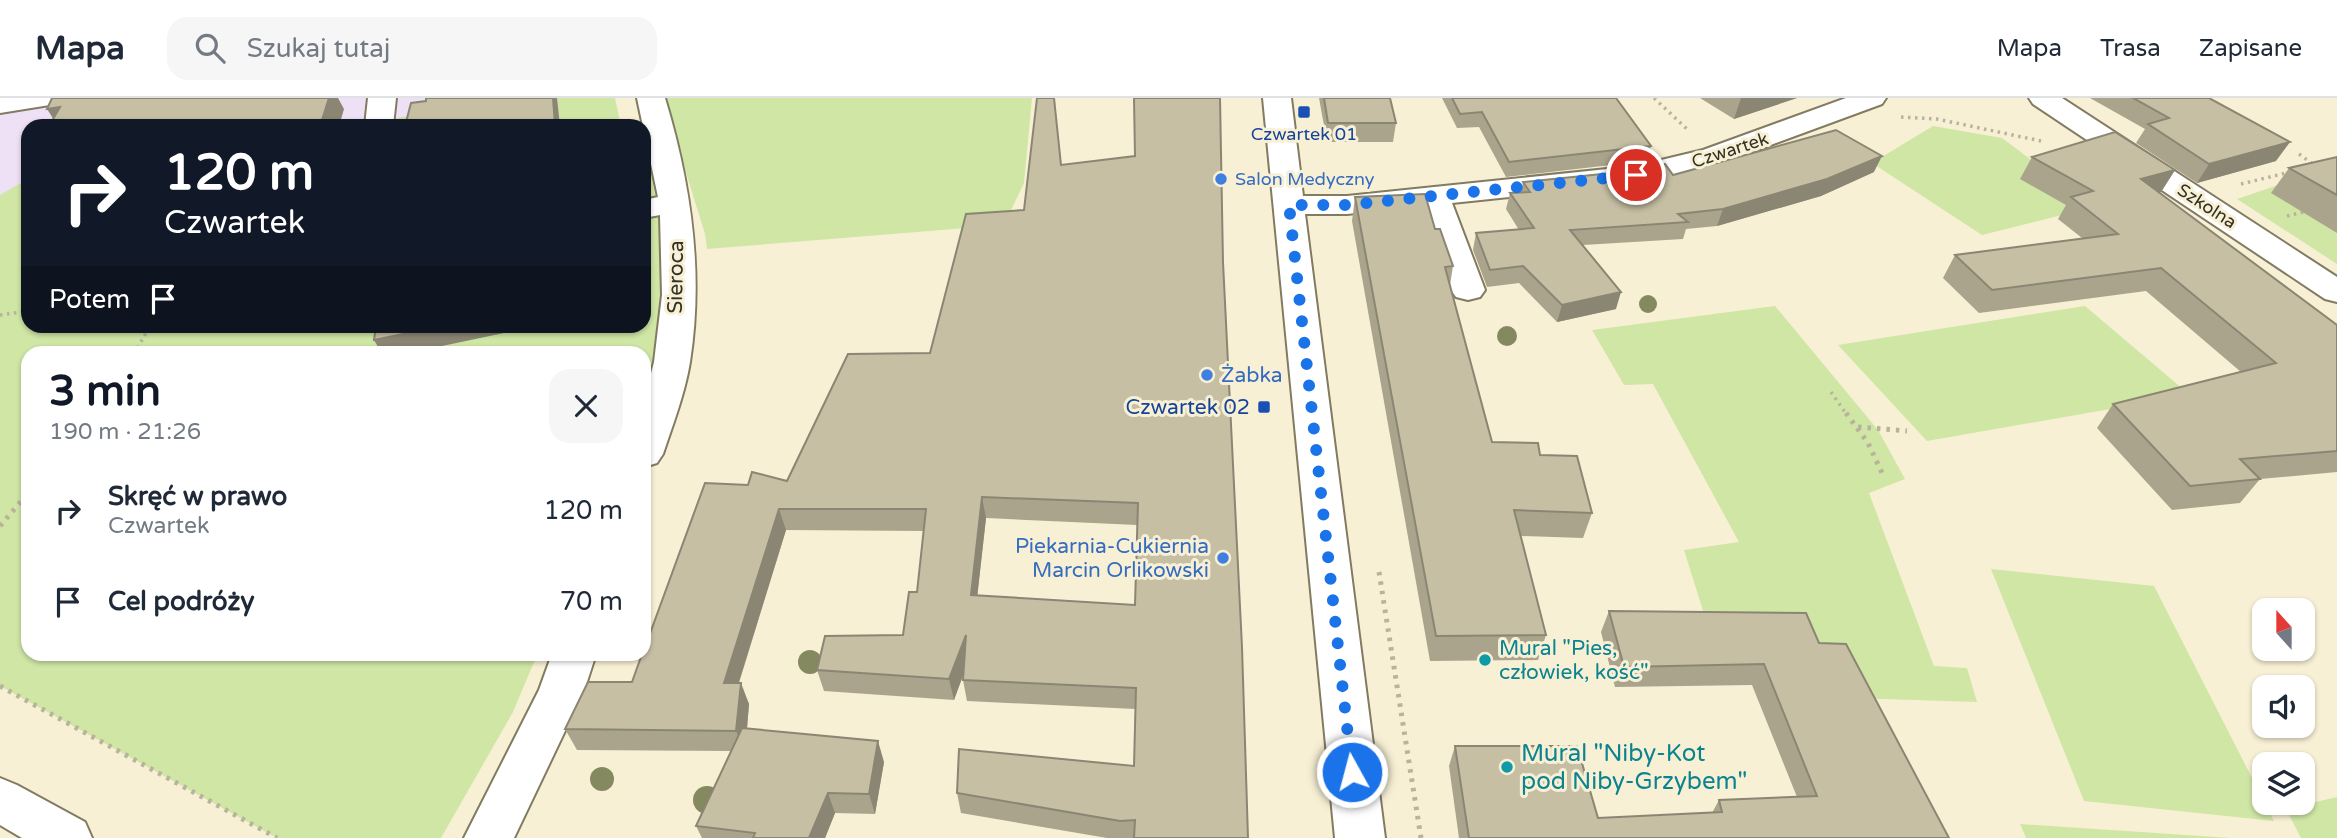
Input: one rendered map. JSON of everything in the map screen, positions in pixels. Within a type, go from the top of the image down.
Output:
[{"type":"street","points":[[0,105],[46,98]]},
{"type":"street","points":[[380,119],[382,98]]},
{"type":"street","name":"Sieroca","points":[[651,98],[660,206],[678,296],[672,362],[651,431]]},
{"type":"street","points":[[1277,98],[1360,838]]},
{"type":"street","name":"Czwartek","points":[[1289,205],[1347,205],[1435,197],[1594,181],[1669,168],[1713,157],[1872,98]]},
{"type":"street","name":"Szkolna","points":[[2043,98],[2337,292]]},
{"type":"street","points":[[1435,197],[1468,290]]},
{"type":"street","points":[[489,838],[561,691],[572,661]]},
{"type":"street","points":[[0,800],[68,838]]},
{"type":"path","points":[[1654,98],[1689,131]]},
{"type":"path","points":[[1901,117],[1948,121],[2047,143]]},
{"type":"path","points":[[2234,186],[2315,166],[2299,154]]},
{"type":"path","points":[[0,314],[21,312]]},
{"type":"path","points":[[1830,392],[1868,443],[1883,475]]},
{"type":"path","points":[[1857,427],[1907,431]]},
{"type":"path","points":[[0,526],[21,501]]},
{"type":"path","points":[[0,686],[277,838]]},
{"type":"shaded area","points":[[0,98],[603,98],[607,119],[21,119],[21,330],[0,344]]},
{"type":"green space","points":[[521,98],[615,98],[620,119],[397,119]]},
{"type":"green space","points":[[663,98],[1032,98],[1024,183],[1004,225],[707,249],[705,234]]},
{"type":"green space","points":[[1933,126],[2002,138],[2094,207],[1982,235],[1872,163]]},
{"type":"green space","points":[[2337,165],[2337,264],[2237,199]]},
{"type":"green space","points":[[651,176],[662,243],[664,292],[659,348],[651,377],[651,346],[21,346],[21,661],[534,661],[513,712],[441,838],[277,838],[0,686],[0,195],[19,184],[21,333],[651,333]]},
{"type":"green space","points":[[1775,306],[1878,430],[1905,479],[1869,493],[1934,666],[1967,668],[1977,702],[1852,698],[1710,633],[1684,550],[1739,542],[1653,384],[1624,385],[1592,330]]},
{"type":"green space","points":[[2085,306],[2190,395],[1927,441],[1838,345]]},
{"type":"green space","points":[[1991,569],[2154,586],[2252,778],[2252,815],[2271,815],[2274,821],[2084,801]]},
{"type":"green space","points":[[2337,797],[2337,838],[2301,838],[2289,815],[2315,815],[2315,802]]},
{"type":"green space","points":[[2020,824],[2231,838],[2026,838]]},
{"type":"building","points":[[52,98],[329,98],[322,119],[53,119],[60,107],[47,109]]},
{"type":"building","points":[[426,98],[553,98],[554,119],[407,119],[411,103],[426,101]]},
{"type":"building","points":[[1037,98],[1054,98],[1061,165],[1135,156],[1134,98],[1220,98],[1223,262],[1242,647],[1248,838],[1134,838],[1135,820],[1120,821],[957,793],[959,749],[1134,766],[1136,688],[963,680],[966,635],[949,679],[817,670],[825,636],[903,635],[909,592],[917,592],[926,509],[779,509],[724,683],[741,683],[736,731],[565,729],[588,682],[632,682],[640,661],[651,661],[651,631],[705,483],[748,485],[752,472],[787,481],[848,354],[930,353],[966,214],[1024,210]],"holes":[[[982,497],[1138,503],[1135,605],[971,595]]]},
{"type":"building","points":[[1324,98],[1390,98],[1396,123],[1328,123]]},
{"type":"building","points":[[1452,98],[1616,98],[1651,146],[1509,162],[1482,112],[1460,114]]},
{"type":"building","points":[[2133,98],[2209,98],[2290,142],[2209,164],[2148,124],[2169,118]]},
{"type":"building","points":[[1836,130],[1882,156],[1827,179],[1723,209],[1678,214],[1688,222],[1570,230],[1621,292],[1562,305],[1523,266],[1490,270],[1476,233],[1534,228],[1510,193],[1530,192],[1523,182],[1641,170],[1665,164],[1673,175]]},
{"type":"building","points":[[2115,132],[2175,170],[2141,179],[2337,325],[2337,451],[2240,459],[2260,479],[2190,486],[2113,404],[2276,363],[2161,268],[1992,290],[1955,255],[2118,234],[2071,197],[2093,191],[2032,157]]},
{"type":"building","points":[[2337,157],[2337,195],[2289,168]]},
{"type":"building","points":[[1425,194],[1435,229],[1440,229],[1453,266],[1445,267],[1492,442],[1538,443],[1540,455],[1577,456],[1592,513],[1514,510],[1546,635],[1436,636],[1355,197]]},
{"type":"building","points":[[375,333],[408,333],[374,340]]},
{"type":"building","points":[[1609,611],[1806,613],[1819,643],[1846,644],[1949,838],[1469,838],[1455,746],[1577,746],[1598,818],[1722,812],[1719,800],[1817,796],[1764,664],[1624,667]]},
{"type":"building","points":[[742,728],[878,741],[869,794],[828,793],[809,838],[753,838],[755,833],[696,826]]},
{"type":"place","name":"Czwartek 01","points":[[1304,112]]},
{"type":"place","name":"Salon Medyczny","points":[[1221,179]]},
{"type":"place","name":"Żabka","points":[[1207,375]]},
{"type":"place","name":"Czwartek 02","points":[[1264,407]]},
{"type":"place","name":"Piekarnia-Cukiernia Marcin Orlikowski","points":[[1223,558]]},
{"type":"place","name":"Mural \"Pies, człowiek, kość\"","points":[[1485,660]]},
{"type":"place","name":"Mural \"Niby-Kot pod Niby-Grzybem\"","points":[[1507,767]]},
{"type":"route","points":[[1352,772],[1289,205],[1347,205],[1636,175]]}]
